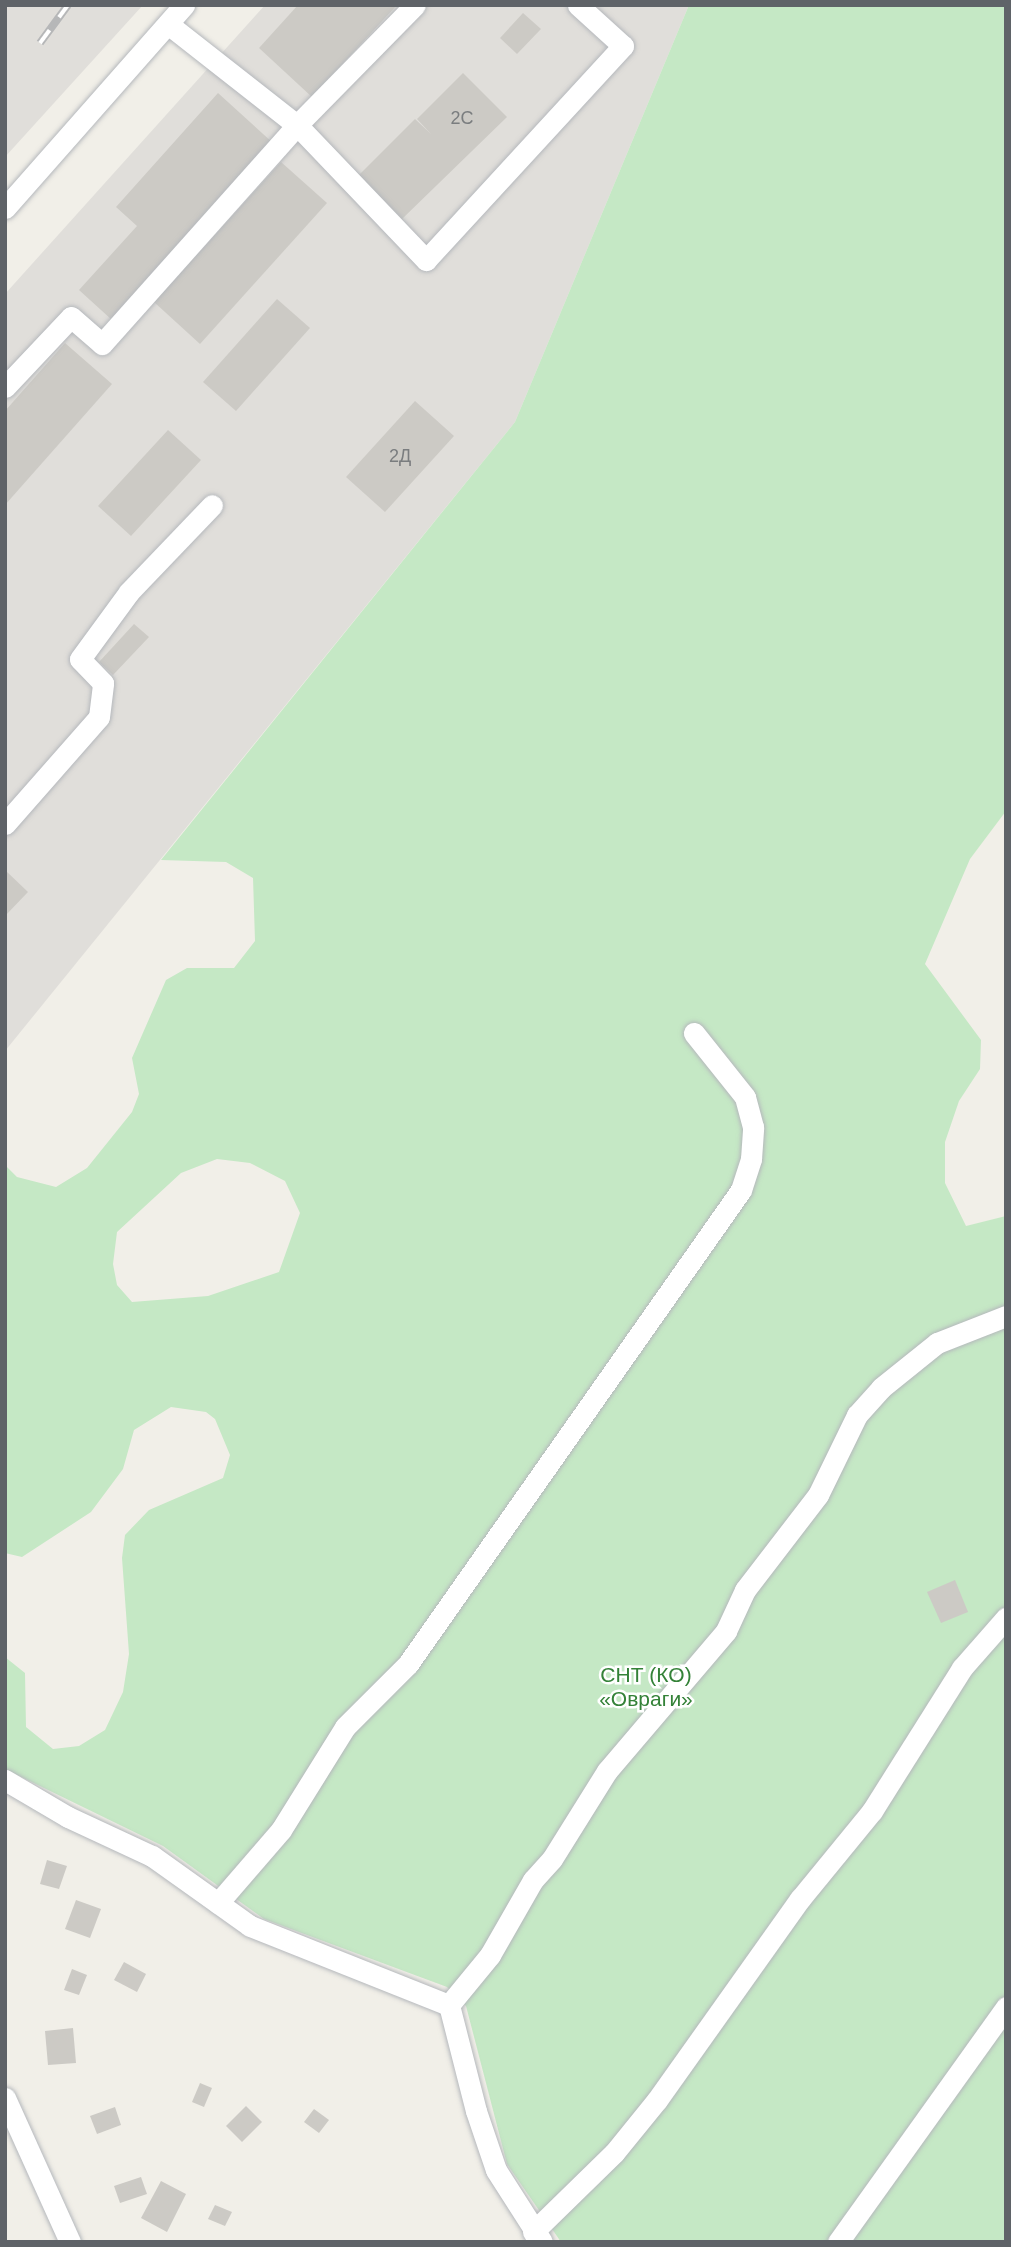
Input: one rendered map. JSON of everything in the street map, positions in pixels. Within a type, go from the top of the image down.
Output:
[{"type":"street","points":[[5,208],[184,5]]},
{"type":"street","points":[[5,387],[71,317],[103,344],[297,125],[415,5]]},
{"type":"street","points":[[168,24],[297,125],[426,260],[623,46],[578,5]]},
{"type":"street","points":[[5,824],[99,717],[103,683],[80,659],[129,592],[212,505]]},
{"type":"street","points":[[218,1903],[281,1830],[345,1727],[408,1664],[741,1190],[751,1159],[753,1127],[745,1097],[695,1033]]},
{"type":"street","points":[[449,2005],[490,1955],[533,1880],[552,1859],[607,1771],[726,1631],[745,1590],[818,1495],[857,1416],[881,1388],[937,1343],[1006,1316]]},
{"type":"street","points":[[449,2005],[496,2170],[538,2237],[614,2153],[657,2099],[800,1899],[872,1811],[962,1668],[1006,1618]]},
{"type":"street","points":[[5,1780],[68,1817],[152,1856],[250,1926],[449,2005]]},
{"type":"street","points":[[838,2242],[1006,2007]]},
{"type":"street","points":[[5,2098],[70,2242]]},
{"type":"shaded area","points":[[5,5],[143,5],[5,157]]},
{"type":"shaded area","points":[[265,5],[689,5],[515,422],[5,1051],[5,294]]},
{"type":"green space","name":"СНТ (КО) «Овраги»","points":[[689,5],[1006,5],[1006,811],[970,859],[925,964],[981,1040],[980,1069],[959,1101],[945,1142],[945,1183],[966,1226],[1006,1216],[1006,2242],[561,2242],[507,2164],[466,2006],[447,1987],[264,1919],[163,1846],[5,1769],[5,1657],[25,1673],[26,1727],[53,1749],[79,1746],[105,1730],[123,1692],[129,1654],[122,1558],[125,1535],[149,1510],[223,1478],[230,1455],[215,1419],[206,1412],[171,1407],[134,1430],[123,1469],[91,1512],[22,1557],[5,1553],[5,1165],[17,1177],[56,1187],[87,1168],[132,1112],[139,1094],[132,1058],[166,980],[187,968],[234,968],[255,941],[253,878],[226,862],[161,860],[515,422]],"holes":[[[217,1159],[250,1163],[285,1181],[300,1213],[279,1272],[208,1296],[132,1302],[117,1285],[113,1264],[117,1232],[181,1173]]]},
{"type":"building","points":[[298,5],[397,5],[312,97],[259,48]]},
{"type":"building","points":[[523,13],[541,29],[517,54],[500,38]]},
{"type":"building","points":[[463,73],[507,117],[402,219],[359,175],[415,119],[431,134],[417,119]]},
{"type":"building","points":[[218,93],[273,143],[112,320],[79,290],[137,226],[116,207]]},
{"type":"building","points":[[281,162],[327,203],[200,344],[154,302]]},
{"type":"building","points":[[277,299],[310,328],[236,411],[203,382]]},
{"type":"building","points":[[65,343],[112,384],[5,505],[5,411]]},
{"type":"building","points":[[415,401],[454,436],[385,512],[346,477]]},
{"type":"building","points":[[168,430],[201,460],[131,536],[98,506]]},
{"type":"building","points":[[134,624],[149,637],[113,675],[99,662]]},
{"type":"building","points":[[5,870],[28,892],[5,916]]},
{"type":"building","points":[[955,1580],[968,1612],[941,1623],[927,1592]]},
{"type":"building","points":[[47,1860],[67,1866],[59,1889],[40,1884]]},
{"type":"building","points":[[76,1900],[101,1909],[90,1938],[65,1929]]},
{"type":"building","points":[[124,1962],[146,1974],[137,1992],[114,1980]]},
{"type":"building","points":[[72,1969],[87,1975],[79,1995],[64,1990]]},
{"type":"building","points":[[73,2028],[76,2063],[48,2065],[45,2031]]},
{"type":"building","points":[[200,2083],[212,2088],[204,2107],[192,2102]]},
{"type":"building","points":[[246,2106],[262,2122],[242,2142],[226,2126]]},
{"type":"building","points":[[115,2107],[121,2125],[97,2134],[90,2116]]},
{"type":"building","points":[[314,2109],[329,2120],[319,2133],[304,2122]]},
{"type":"building","points":[[141,2177],[147,2194],[120,2203],[114,2186]]},
{"type":"building","points":[[161,2181],[186,2194],[167,2232],[141,2218]]},
{"type":"building","points":[[215,2205],[232,2212],[225,2226],[208,2219]]},
{"type":"railway","points":[[40,43],[68,5]]}]
